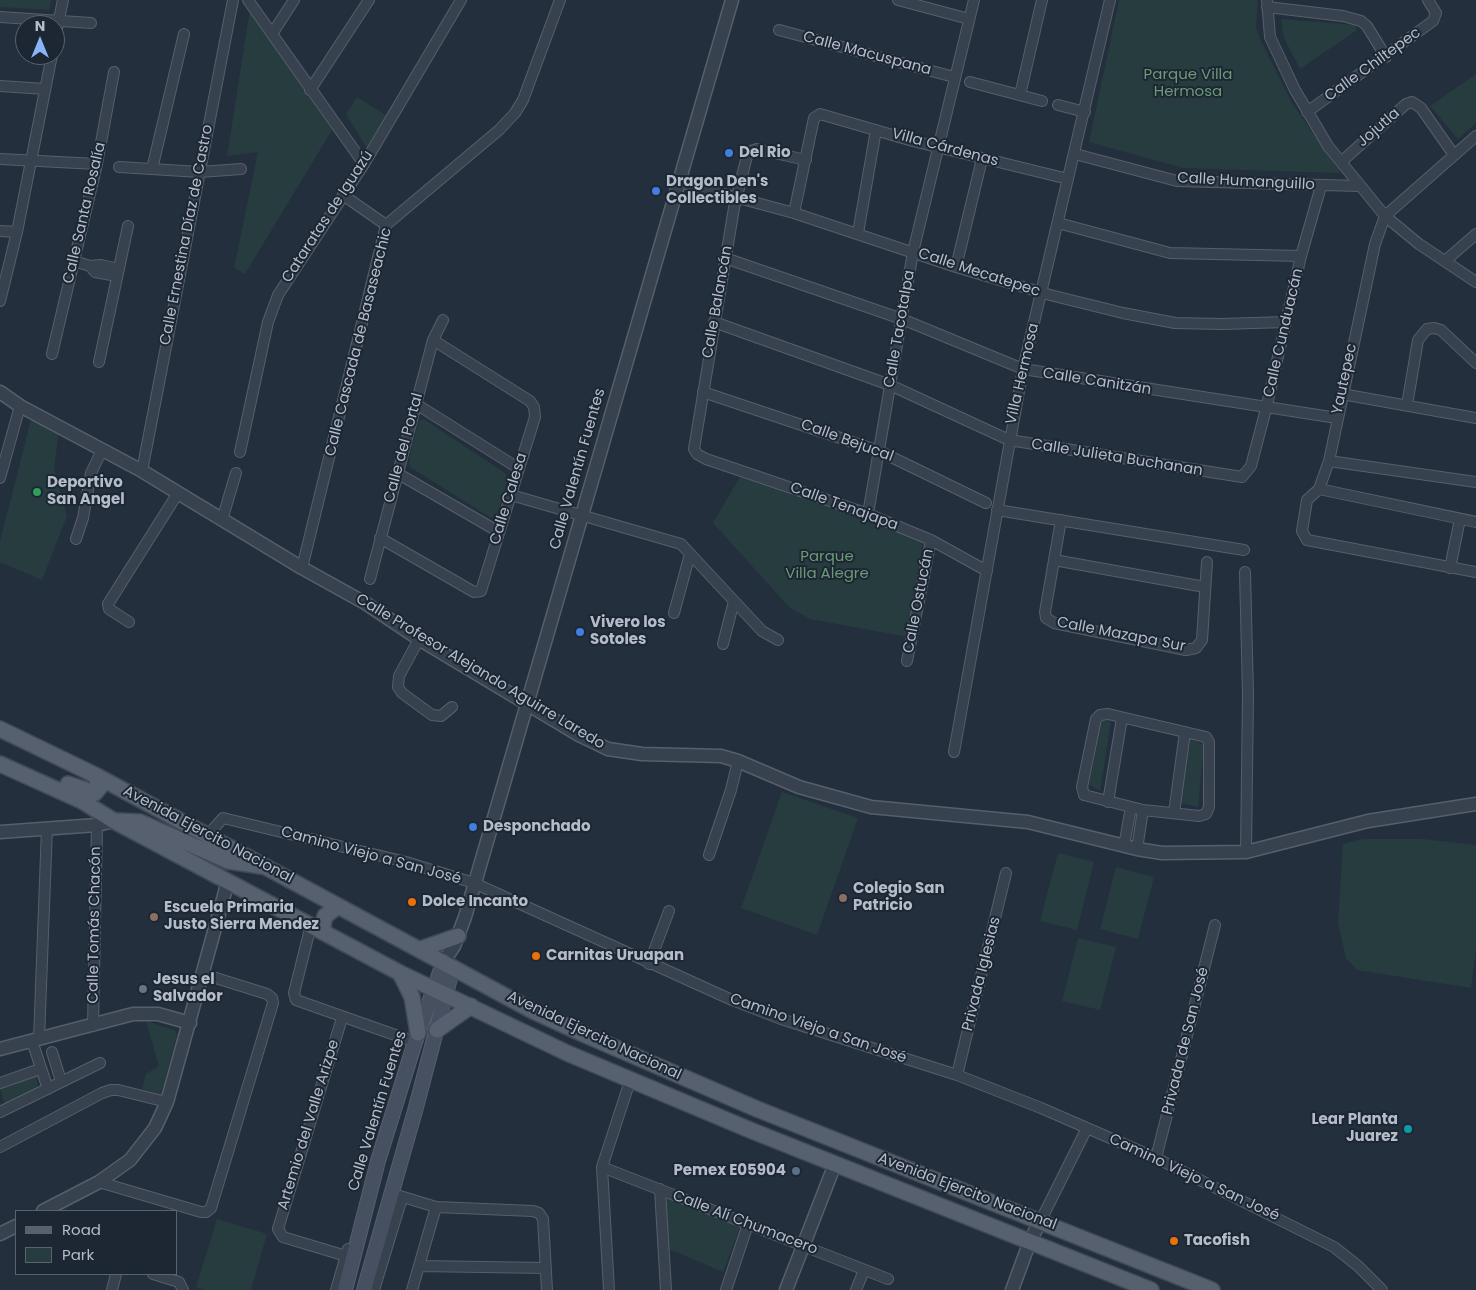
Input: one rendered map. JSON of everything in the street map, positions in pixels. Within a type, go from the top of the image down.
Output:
[{"type":"main road","name":"Avenida Ejercito Nacional","points":[[0,729],[95,774],[533,1011],[757,1109],[1041,1220],[1212,1290]]},
{"type":"main road","name":"Avenida Ejercito Nacional","points":[[0,764],[82,800],[114,821],[400,973],[471,1006],[522,1033],[630,1081],[1151,1290]]},
{"type":"main road","points":[[35,779],[52,779],[95,793],[100,787],[95,774]]},
{"type":"main road","points":[[114,821],[140,822],[228,861],[248,866],[267,867]]},
{"type":"main road","points":[[316,927],[325,916],[338,906]]},
{"type":"main road","points":[[421,949],[456,941]]},
{"type":"main road","name":"Calle Valentín Fuentes","points":[[345,1290],[389,1124],[417,1037],[440,992],[448,964]]},
{"type":"main road","points":[[400,973],[412,997],[417,1037]]},
{"type":"main road","name":"Calle Valentín Fuentes","points":[[364,1290],[396,1196],[410,1129],[437,1030],[440,992]]},
{"type":"main road","points":[[437,1030],[471,1006]]},
{"type":"main road","points":[[522,1033],[539,1036],[570,1049],[577,1044],[581,1033]]},
{"type":"main road","points":[[389,1124],[410,1129]]},
{"type":"street","points":[[60,15],[63,0]]},
{"type":"street","name":"Calle Ernestina Díaz de Castro","points":[[142,471],[233,0]]},
{"type":"street","points":[[248,0],[364,164]]},
{"type":"street","points":[[272,34],[294,0]]},
{"type":"street","points":[[310,90],[369,0]]},
{"type":"street","name":"Cataratas de Iguazú","points":[[240,452],[272,308],[285,284],[364,164],[461,0]]},
{"type":"street","name":"Calle Cascada de Basaseachic","points":[[302,568],[386,224],[499,130],[515,113],[523,100],[560,0]]},
{"type":"street","name":"Calle Valentín Fuentes","points":[[448,964],[474,883],[732,0]]},
{"type":"street","points":[[898,0],[969,19]]},
{"type":"street","name":"Calle Tacotalpa","points":[[868,514],[913,252],[974,0]]},
{"type":"street","points":[[1020,95],[1042,0]]},
{"type":"street","name":"Villa Hermosa","points":[[954,752],[1023,369],[1110,0]]},
{"type":"street","name":"Calle Chiltepec","points":[[1307,112],[1433,22],[1436,16],[1428,0]]},
{"type":"street","points":[[1386,57],[1368,26],[1361,21],[1343,16],[1267,4],[1270,37],[1307,112],[1341,162],[1385,216],[1419,244],[1476,282]]},
{"type":"street","points":[[0,16],[15,17]]},
{"type":"street","points":[[65,21],[91,23]]},
{"type":"street","name":"Calle Macuspana","points":[[779,30],[954,77]]},
{"type":"street","points":[[152,169],[184,34]]},
{"type":"street","points":[[0,301],[17,232],[50,65]]},
{"type":"street","name":"Calle Santa Rosalía","points":[[52,354],[98,164],[114,72]]},
{"type":"street","points":[[970,82],[1042,101]]},
{"type":"street","points":[[0,86],[45,89]]},
{"type":"street","name":"Jojutla","points":[[1341,162],[1406,104],[1412,102],[1421,108],[1454,155]]},
{"type":"street","points":[[1058,104],[1085,112]]},
{"type":"street","name":"Villa Cárdenas","points":[[806,160],[814,118],[816,115],[821,115],[982,159],[1068,179]]},
{"type":"street","points":[[858,233],[876,130]]},
{"type":"street","points":[[1385,216],[1476,136]]},
{"type":"street","name":"Calle Balancán","points":[[697,454],[694,445],[714,322],[734,208],[750,150],[764,150],[806,160]]},
{"type":"street","name":"Calle Humanguillo","points":[[1075,154],[1177,181],[1360,186]]},
{"type":"street","points":[[0,159],[98,164]]},
{"type":"street","points":[[956,267],[982,159]]},
{"type":"street","points":[[794,213],[806,160]]},
{"type":"street","points":[[119,167],[200,172],[241,169]]},
{"type":"street","name":"Calle Mecatepec","points":[[679,182],[794,213],[956,267],[1042,293],[1123,313],[1175,323],[1286,322]]},
{"type":"street","name":"Calle Cunduacán","points":[[1242,477],[1251,466],[1301,256],[1320,186]]},
{"type":"street","points":[[343,195],[386,224]]},
{"type":"street","name":"Yautepec","points":[[1385,216],[1375,244],[1329,461],[1319,489],[1307,500],[1303,517],[1303,537],[1307,540],[1450,568]]},
{"type":"street","points":[[1058,223],[1170,253],[1301,256]]},
{"type":"street","points":[[99,362],[128,226]]},
{"type":"street","points":[[0,231],[17,232]]},
{"type":"street","points":[[1445,261],[1476,234]]},
{"type":"street","name":"Calle Canitzán","points":[[726,258],[902,319],[1023,369],[1266,409],[1337,418]]},
{"type":"street","points":[[74,261],[90,266],[101,265],[118,272]]},
{"type":"street","name":"Calle del Portal","points":[[370,579],[433,340],[443,320]]},
{"type":"street","name":"Calle Julieta Buchanan","points":[[714,322],[890,385],[1009,440],[1242,477]]},
{"type":"street","points":[[1407,405],[1418,340],[1427,329],[1441,330],[1476,363]]},
{"type":"street","name":"Calle Calesa","points":[[380,538],[474,592],[481,591],[535,417],[534,407],[530,401],[433,340]]},
{"type":"street","name":"Calle Profesor Alejando Aguirre Laredo","points":[[0,392],[20,406],[142,471],[302,568],[365,603],[419,639],[579,734],[608,749],[642,754],[712,755],[738,761],[798,787],[864,806],[1028,822],[1124,846],[1162,853],[1246,852],[1368,821],[1476,804]]},
{"type":"street","name":"Calle Bejucal","points":[[703,392],[879,450],[986,503]]},
{"type":"street","points":[[1342,394],[1476,418]]},
{"type":"street","points":[[416,404],[518,468]]},
{"type":"street","points":[[0,478],[20,406]]},
{"type":"street","points":[[76,539],[83,518],[91,473],[102,450]]},
{"type":"street","name":"Calle Tenajapa","points":[[697,454],[868,514],[931,540],[987,570]]},
{"type":"street","points":[[1329,461],[1476,482]]},
{"type":"street","points":[[222,520],[236,473]]},
{"type":"street","points":[[397,473],[499,532]]},
{"type":"street","points":[[1319,489],[1476,522]]},
{"type":"street","points":[[129,622],[109,610],[108,604],[178,493]]},
{"type":"street","points":[[511,495],[681,544],[762,631],[778,640]]},
{"type":"street","points":[[997,510],[1244,550]]},
{"type":"street","points":[[1460,519],[1450,568],[1476,572]]},
{"type":"street","points":[[1061,520],[1054,560],[1205,587],[1207,562]]},
{"type":"street","name":"Calle Ostucán","points":[[907,661],[931,540]]},
{"type":"street","points":[[674,613],[690,554]]},
{"type":"street","name":"Calle Mazapa Sur","points":[[1054,560],[1045,612],[1046,618],[1054,623],[1084,630],[1186,650],[1196,648],[1202,640],[1205,587]]},
{"type":"street","points":[[1245,572],[1248,694],[1246,852]]},
{"type":"street","points":[[723,644],[734,601]]},
{"type":"street","points":[[419,639],[399,676],[398,687],[402,693],[432,715],[441,716],[452,707]]},
{"type":"street","points":[[1106,714],[1185,732],[1204,736],[1208,739],[1209,807],[1208,812],[1202,816],[1143,810],[1085,796],[1082,787],[1097,717],[1106,714]]},
{"type":"street","points":[[1108,802],[1122,718]]},
{"type":"street","points":[[1174,813],[1185,732]]},
{"type":"street","points":[[709,855],[731,790],[738,761]]},
{"type":"street","points":[[1124,846],[1131,807]]},
{"type":"street","points":[[1137,849],[1143,810]]},
{"type":"street","name":"Camino Viejo a San José","points":[[208,835],[223,818],[406,862],[474,883],[649,964],[781,1019],[957,1075],[1156,1158],[1334,1246],[1382,1290]]},
{"type":"street","points":[[0,832],[97,825],[114,821]]},
{"type":"street","name":"Calle Tomás Chacón","points":[[93,1026],[97,825]]},
{"type":"street","points":[[47,828],[36,1040],[40,1069],[48,1089]]},
{"type":"street","name":"Privada Iglesias","points":[[957,1075],[1006,873]]},
{"type":"street","points":[[45,1210],[99,1182],[130,1160],[154,1128],[167,1102],[228,881]]},
{"type":"street","points":[[649,964],[668,911]]},
{"type":"street","name":"Privada de San José","points":[[1156,1158],[1215,925]]},
{"type":"street","points":[[316,927],[295,998],[342,1018],[417,1037]]},
{"type":"street","points":[[99,1182],[206,1212],[213,1202],[273,1004],[270,996],[203,974]]},
{"type":"street","points":[[0,1049],[144,1013],[158,1014],[190,1023]]},
{"type":"street","name":"Artemio del Valle Arizpe","points":[[342,1018],[278,1226],[279,1233],[284,1237],[346,1256]]},
{"type":"street","points":[[52,1052],[61,1082]]},
{"type":"street","points":[[0,1111],[100,1063]]},
{"type":"street","points":[[0,1084],[40,1069]]},
{"type":"street","points":[[609,1290],[602,1167],[630,1081]]},
{"type":"street","points":[[0,1147],[111,1090],[167,1102]]},
{"type":"street","points":[[1012,1290],[1030,1241],[1087,1128]]},
{"type":"street","points":[[786,1290],[835,1164]]},
{"type":"street","name":"Calle Alí Chumacero","points":[[602,1167],[888,1279]]},
{"type":"street","points":[[660,1189],[666,1290]]},
{"type":"street","points":[[374,1290],[396,1196],[436,1207],[533,1211],[539,1213],[543,1219],[547,1290]]},
{"type":"street","points":[[412,1290],[436,1207]]},
{"type":"street","points":[[336,1290],[355,1230],[365,1215]]},
{"type":"street","points":[[726,1290],[748,1224]]},
{"type":"street","points":[[419,1266],[546,1268]]},
{"type":"street","points":[[856,1290],[864,1270]]},
{"type":"street","points":[[112,1290],[116,1275]]},
{"type":"street","points":[[156,1275],[179,1282],[183,1288]]},
{"type":"green space","points":[[0,0],[51,0],[49,10],[0,7]]},
{"type":"green space","name":"Parque Villa Hermosa","points":[[1119,0],[1258,0],[1256,28],[1262,43],[1292,103],[1341,173],[1183,168],[1089,142]]},
{"type":"green space","points":[[250,9],[332,130],[245,274],[234,268],[258,152],[227,156]]},
{"type":"green space","points":[[1281,19],[1355,25],[1357,30],[1300,69],[1284,38]]},
{"type":"green space","points":[[1476,74],[1476,123],[1458,139],[1430,106]]},
{"type":"green space","points":[[357,97],[387,116],[367,148],[346,114]]},
{"type":"green space","name":"Deportivo San Angel","points":[[32,415],[60,425],[54,468],[67,516],[42,580],[0,562],[0,542]]},
{"type":"green space","points":[[419,420],[425,420],[505,473],[508,479],[497,517],[491,518],[410,467],[409,458]]},
{"type":"green space","name":"Parque Villa Alegre","points":[[740,477],[923,540],[908,637],[810,619],[790,608],[713,523]]},
{"type":"green space","points":[[1102,720],[1111,722],[1100,791],[1089,785]]},
{"type":"green space","points":[[1190,739],[1204,745],[1198,807],[1179,803]]},
{"type":"green space","points":[[782,792],[858,818],[817,935],[741,908]]},
{"type":"green space","points":[[1363,839],[1423,839],[1476,845],[1476,947],[1471,988],[1357,970],[1346,958],[1338,923],[1343,844]]},
{"type":"green space","points":[[1058,853],[1094,862],[1077,930],[1040,921]]},
{"type":"green space","points":[[1116,867],[1154,877],[1138,939],[1100,929]]},
{"type":"green space","points":[[1078,938],[1116,947],[1100,1010],[1062,1001]]},
{"type":"green space","points":[[146,1021],[174,1030],[177,1034],[161,1094],[142,1089],[146,1074],[159,1066]]},
{"type":"green space","points":[[36,1076],[38,1087],[5,1105],[0,1089]]},
{"type":"green space","points":[[666,1199],[740,1227],[723,1272],[669,1249]]},
{"type":"green space","points":[[217,1219],[267,1234],[251,1290],[205,1290],[196,1287]]},
{"type":"place","name":"Del Rio","points":[[729,153]]},
{"type":"place","name":"Dragon Den's Collectibles","points":[[656,191]]},
{"type":"place","name":"Deportivo San Angel","points":[[37,492]]},
{"type":"place","name":"Vivero los Sotoles","points":[[580,632]]},
{"type":"place","name":"Desponchado","points":[[473,827]]},
{"type":"place","name":"Colegio San Patricio","points":[[843,898]]},
{"type":"place","name":"Dolce Incanto","points":[[412,902]]},
{"type":"place","name":"Escuela Primaria Justo Sierra Mendez","points":[[154,917]]},
{"type":"place","name":"Carnitas Uruapan","points":[[536,956]]},
{"type":"place","name":"Jesus el Salvador","points":[[143,989]]},
{"type":"place","name":"Lear Planta Juarez","points":[[1408,1129]]},
{"type":"place","name":"Pemex E05904","points":[[796,1171]]},
{"type":"place","name":"Tacofish","points":[[1174,1241]]}]
